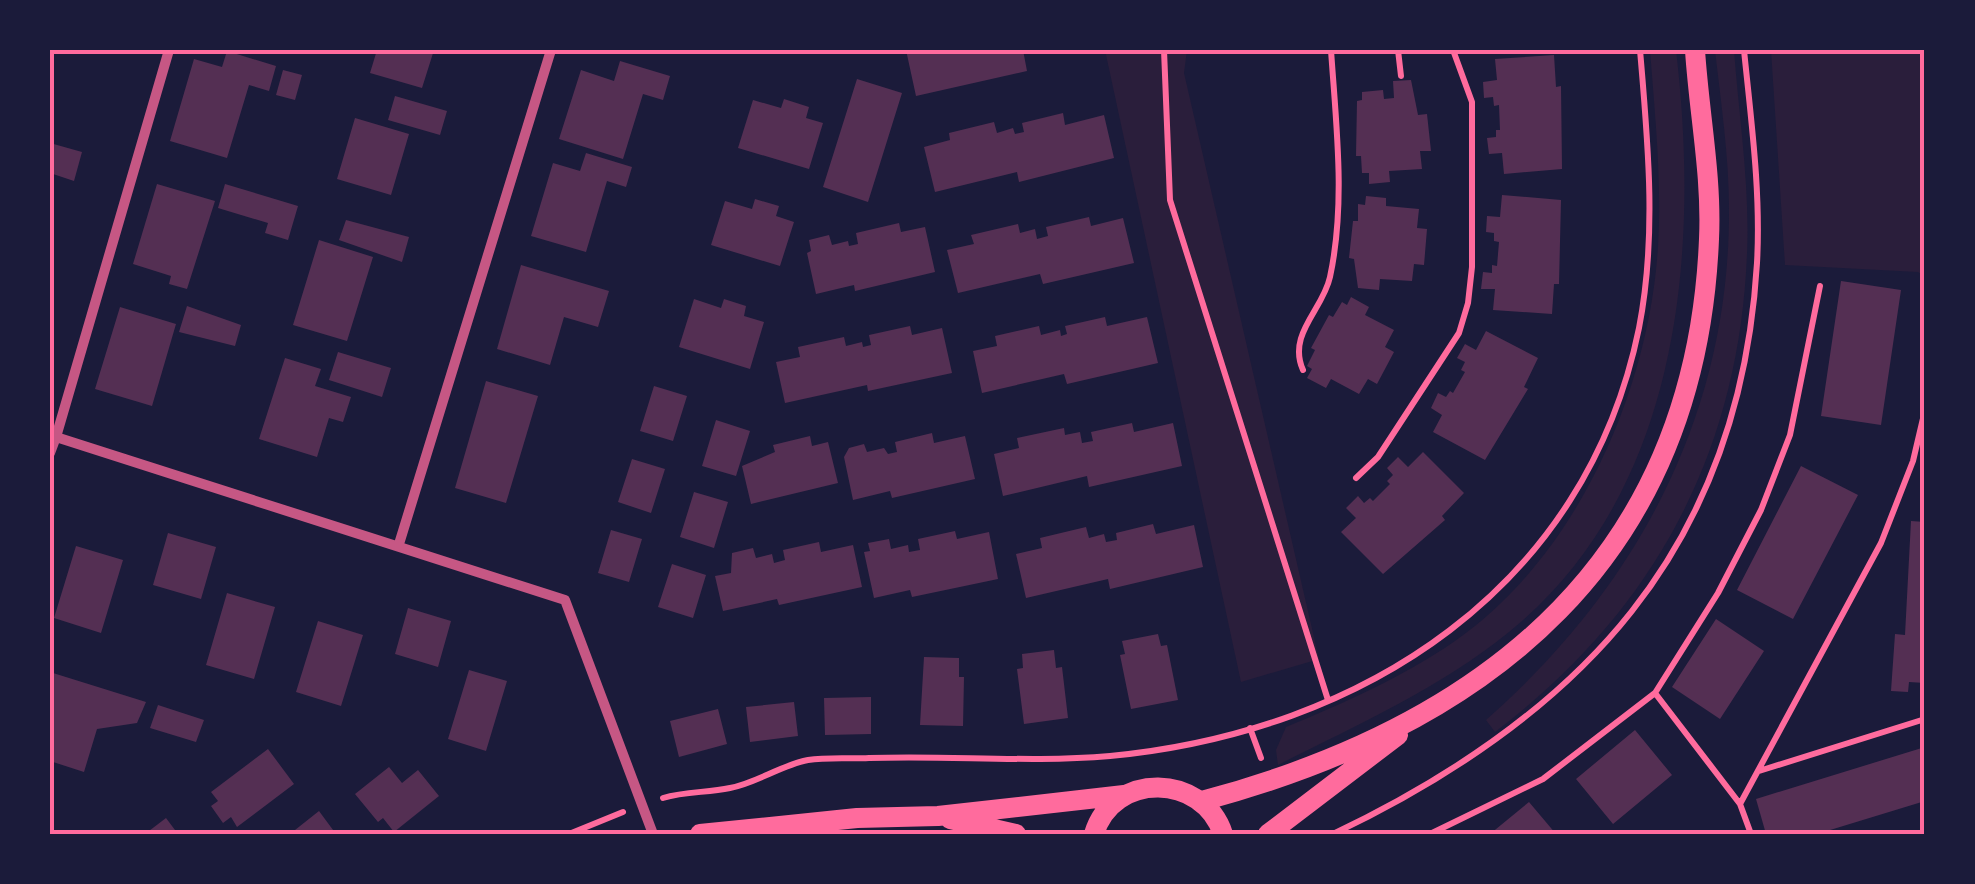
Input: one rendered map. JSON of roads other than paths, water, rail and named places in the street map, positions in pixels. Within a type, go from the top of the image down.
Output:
[{"type":"main road","points":[[1268,834],[1547,628],[1588,581],[1632,518],[1664,452],[1695,341],[1709,240],[1695,50]]},
{"type":"main road","points":[[1202,801],[1270,783],[1428,713]]},
{"type":"main road","points":[[700,834],[823,821],[938,816],[1124,795],[1160,786],[1181,789],[1202,801],[1223,834]]},
{"type":"main road","points":[[1094,834],[1108,808],[1124,795]]},
{"type":"main road","points":[[938,816],[1016,834]]},
{"type":"street","points":[[50,453],[169,50]]},
{"type":"street","points":[[399,544],[550,50]]},
{"type":"street","points":[[53,436],[565,600],[653,834]]}]
